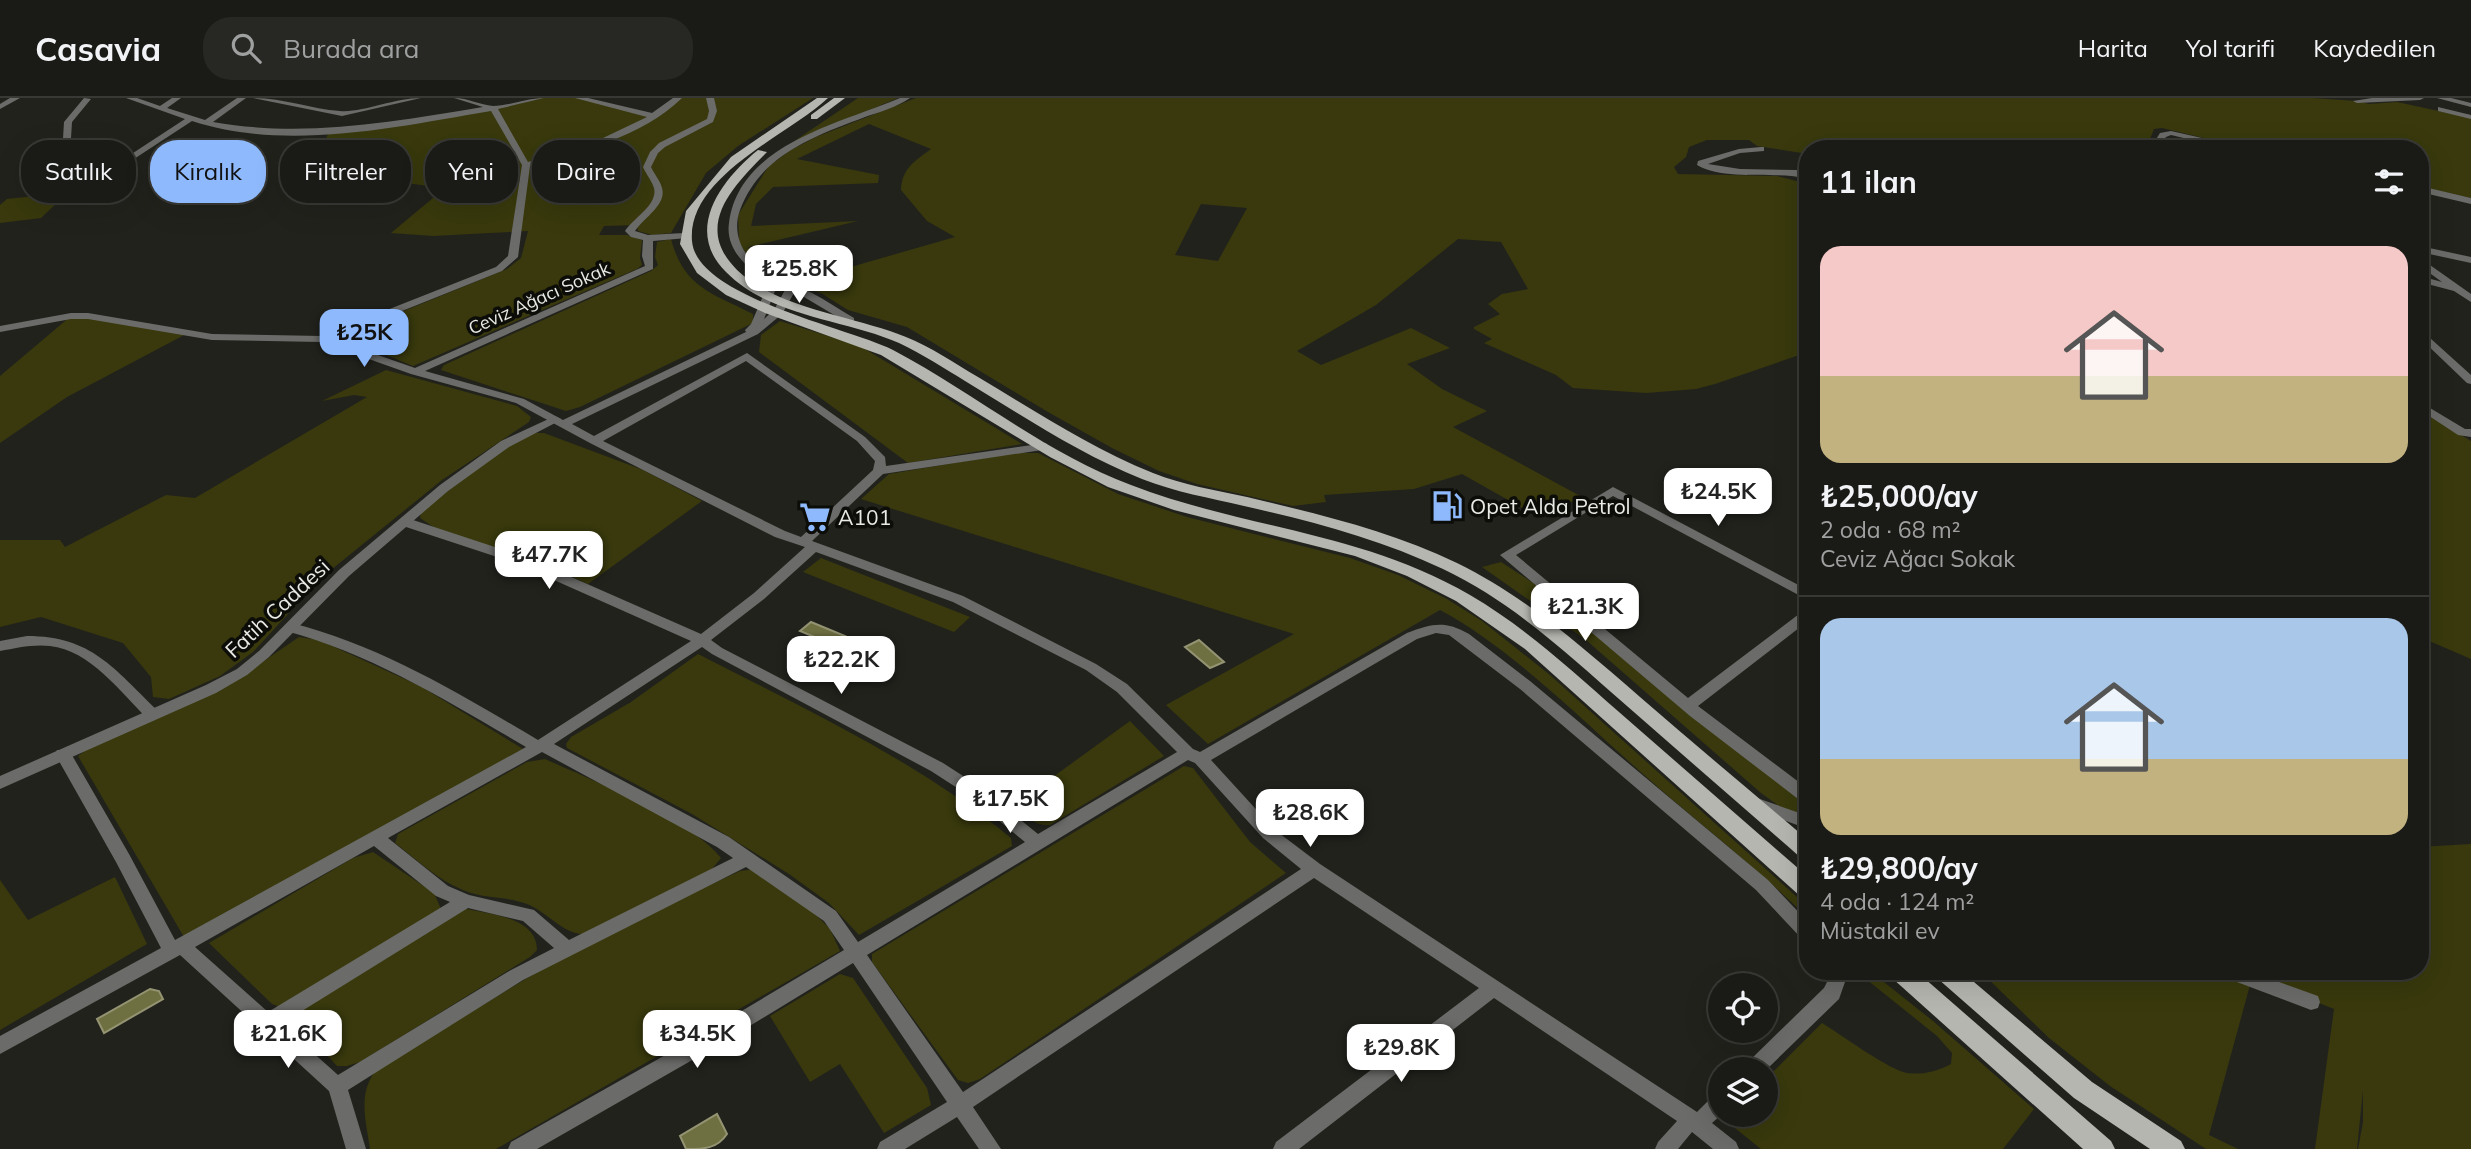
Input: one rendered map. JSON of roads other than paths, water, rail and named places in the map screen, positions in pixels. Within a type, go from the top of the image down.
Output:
[{"type":"main road","points":[[823,98],[743,152],[725,167],[698,202],[686,224],[684,236],[687,251],[702,275],[727,290],[777,298],[850,320],[911,344],[1132,470],[1175,485],[1336,524],[1391,542],[1469,576],[1523,610],[1565,642],[1799,844]]},
{"type":"main road","points":[[840,98],[750,161],[725,190],[712,217],[711,237],[720,260],[738,278],[886,352],[1042,446],[1088,472],[1131,491],[1335,544],[1384,560],[1455,593],[1497,619],[1531,645],[1799,882]]},
{"type":"main road","points":[[1909,980],[2102,1149]]},
{"type":"main road","points":[[1955,980],[2083,1090],[2172,1149]]},
{"type":"street","points":[[0,107],[16,98]]},
{"type":"street","points":[[130,98],[190,119],[250,132],[333,132],[493,108],[540,98]]},
{"type":"street","points":[[162,109],[177,98]]},
{"type":"street","points":[[206,123],[242,98]]},
{"type":"street","points":[[257,98],[342,114],[417,98]]},
{"type":"street","points":[[0,330],[71,316],[88,316],[212,337],[322,339],[499,269],[513,257],[526,164],[493,108],[458,98]]},
{"type":"street","points":[[579,98],[654,116]]},
{"type":"street","points":[[526,164],[618,134],[654,116],[678,98]]},
{"type":"street","points":[[684,236],[648,238],[634,235],[630,231],[633,224],[656,203],[658,188],[647,167],[649,161],[662,145],[710,120],[713,111],[710,98]]},
{"type":"street","points":[[777,298],[741,255],[733,240],[733,214],[747,186],[766,163],[795,144],[906,98]]},
{"type":"street","points":[[2357,101],[2420,98]]},
{"type":"street","points":[[2441,98],[2471,105]]},
{"type":"street","points":[[69,140],[68,122],[87,99]]},
{"type":"street","points":[[2441,110],[2471,117]]},
{"type":"street","points":[[136,155],[190,119]]},
{"type":"street","points":[[2160,140],[2163,135],[2171,133],[2202,140]]},
{"type":"street","points":[[1761,149],[1739,151],[1700,164],[1736,172],[1799,174]]},
{"type":"street","points":[[2429,192],[2471,201]]},
{"type":"street","name":"Ceviz Ağacı Sokak","points":[[415,372],[650,267],[647,256],[648,238]]},
{"type":"street","points":[[2429,252],[2471,260]]},
{"type":"street","points":[[2429,268],[2471,299]]},
{"type":"street","points":[[2429,281],[2471,292]]},
{"type":"street","points":[[747,356],[748,344],[754,332],[777,298]]},
{"type":"street","points":[[559,421],[750,330],[777,298]]},
{"type":"street","points":[[559,421],[754,332]]},
{"type":"street","points":[[322,339],[415,372],[520,401],[758,523],[970,604],[1091,667],[1122,688],[1194,756],[1269,834],[1314,869],[1695,1122],[1729,1149]]},
{"type":"street","points":[[2429,341],[2471,381]]},
{"type":"street","points":[[594,441],[747,356]]},
{"type":"street","points":[[0,1046],[540,746],[702,640],[759,596],[879,471],[881,460],[872,448],[747,356]]},
{"type":"street","points":[[2429,411],[2462,433],[2471,433]]},
{"type":"street","name":"Fatih Caddesi","points":[[0,783],[211,690],[242,672],[290,628],[321,594],[485,457],[520,435],[559,421]]},
{"type":"street","points":[[879,471],[1042,446]]},
{"type":"street","points":[[1799,591],[1613,491],[1507,555],[1688,706],[1799,791]]},
{"type":"street","points":[[405,522],[523,561],[702,640],[717,651],[937,767],[971,789],[1036,842]]},
{"type":"street","points":[[1688,706],[1799,621]]},
{"type":"street","points":[[290,628],[324,636],[434,686],[540,746],[691,823],[748,858],[830,916],[990,1149]]},
{"type":"street","points":[[517,1149],[854,953],[1036,842],[1412,636],[1435,628],[1445,628],[1464,637],[1536,694],[1762,885],[1799,924]]},
{"type":"street","points":[[0,646],[44,638],[66,643],[83,651],[152,714]]},
{"type":"street","points":[[63,754],[178,949],[337,1086],[356,1149]]},
{"type":"street","points":[[1748,801],[1799,820]]},
{"type":"street","points":[[376,838],[431,884],[466,901],[528,915],[566,948]]},
{"type":"street","points":[[337,1086],[566,948],[748,858]]},
{"type":"street","points":[[887,1149],[959,1105],[1314,869]]},
{"type":"street","points":[[267,1023],[466,901]]},
{"type":"street","points":[[1766,1057],[1832,993],[1835,980]]},
{"type":"street","points":[[2251,980],[2311,1002]]},
{"type":"street","points":[[1283,1149],[1495,988]]},
{"type":"street","points":[[1665,1149],[1708,1112]]},
{"type":"place","name":"Opet Alda Petrol","points":[[1447,506]]},
{"type":"place","name":"A101","points":[[815,517]]}]
